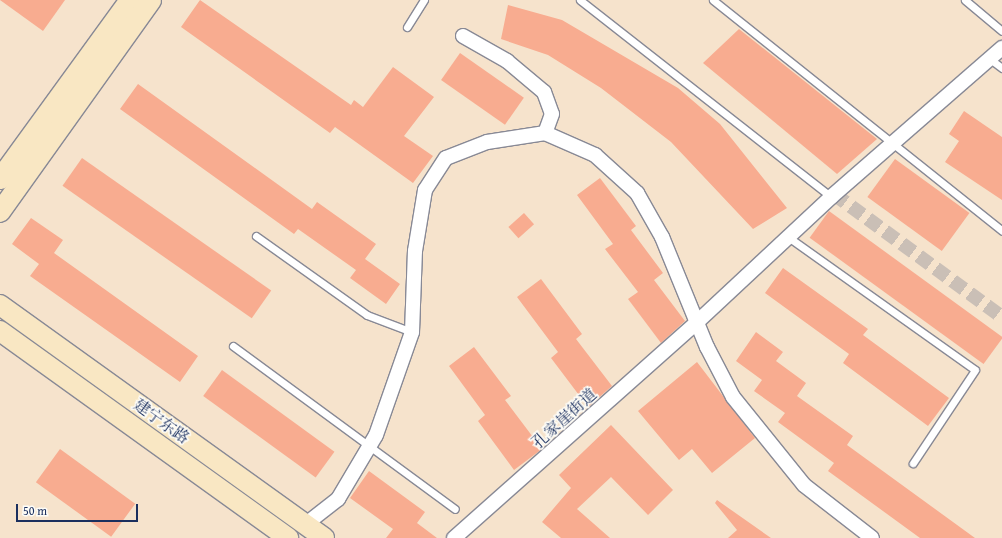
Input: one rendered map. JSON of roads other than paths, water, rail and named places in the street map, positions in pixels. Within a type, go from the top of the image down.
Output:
[{"type":"main road","points":[[0,179],[130,0]]},
{"type":"main road","points":[[0,212],[151,0]]},
{"type":"main road","name":"建宁东路","points":[[0,305],[324,538]]},
{"type":"main road","name":"建宁东路","points":[[0,331],[288,538]]},
{"type":"street","points":[[463,36],[507,61],[544,92],[552,114],[545,133]]},
{"type":"street","name":"孔家崖街道","points":[[454,538],[696,322],[831,197],[1002,48]]},
{"type":"street","points":[[306,524],[338,500],[376,434],[412,332],[415,251],[425,190],[446,158],[487,142],[545,133],[595,156],[637,193],[662,237],[696,322],[733,397],[770,446],[804,485],[872,538]]},
{"type":"lane","points":[[407,27],[424,0]]},
{"type":"lane","points":[[580,0],[831,197]]},
{"type":"lane","points":[[713,0],[891,144],[1002,231]]},
{"type":"lane","points":[[965,0],[1002,32]]},
{"type":"lane","points":[[990,59],[1002,68]]},
{"type":"lane","points":[[256,236],[367,315],[412,332]]},
{"type":"lane","points":[[788,237],[975,370],[913,464]]},
{"type":"lane","points":[[233,346],[455,509]]},
{"type":"tunnel","points":[[834,194],[1002,317]]}]
